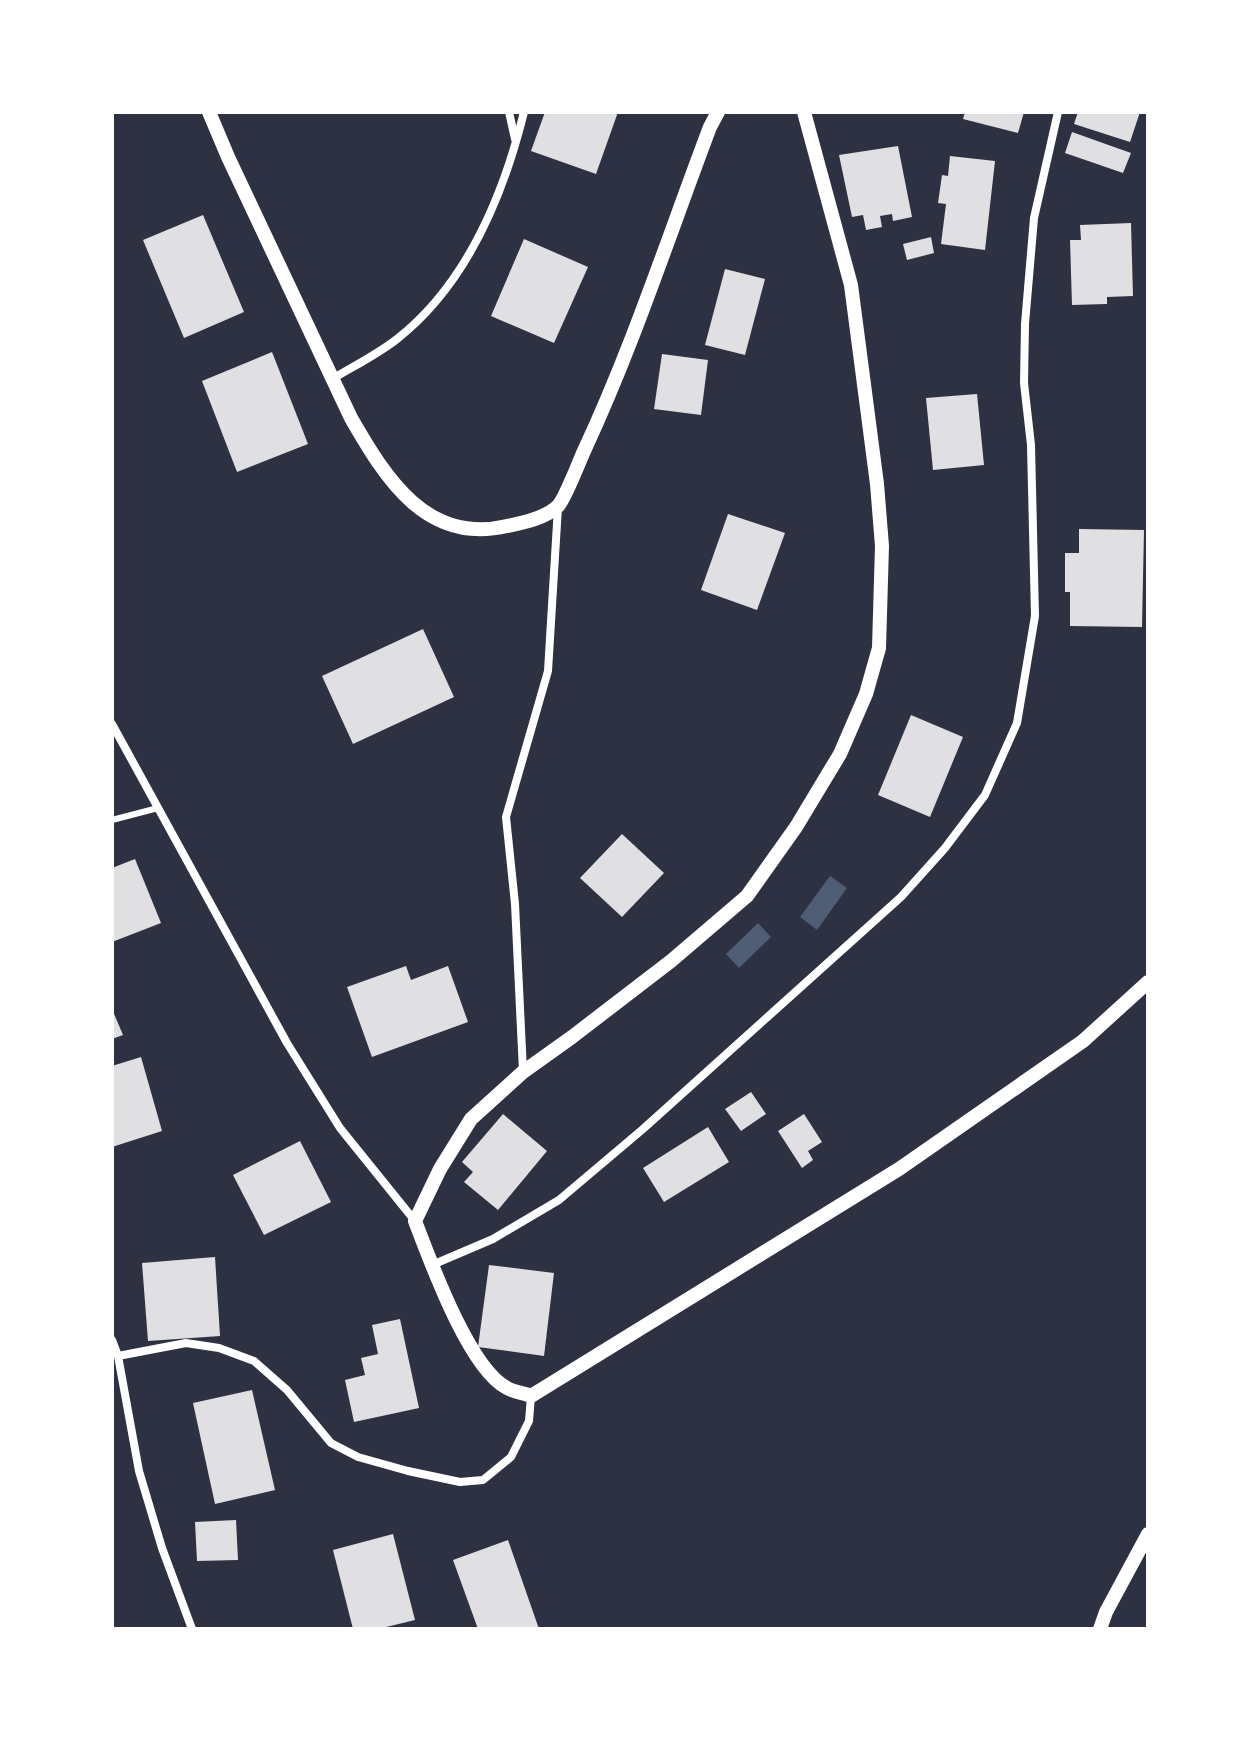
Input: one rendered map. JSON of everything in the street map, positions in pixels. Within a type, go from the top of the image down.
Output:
[{"type":"street","points":[[209,112],[351,418],[374,459],[408,501],[446,524],[486,531],[528,521],[559,506]]},
{"type":"street","points":[[509,112],[516,144]]},
{"type":"street","points":[[334,378],[396,340],[443,296],[470,253],[496,201],[524,112]]},
{"type":"street","points":[[523,1072],[515,904],[506,817],[548,671],[559,506],[594,429],[718,112]]},
{"type":"street","points":[[415,1221],[440,1169],[471,1119],[523,1072],[646,980],[747,896],[796,827],[840,754],[866,694],[879,648],[882,546],[877,484],[851,285],[804,112]]},
{"type":"street","points":[[431,1265],[493,1239],[559,1200],[643,1129],[901,897],[945,848],[985,795],[1017,723],[1035,616],[1031,445],[1024,383],[1025,324],[1034,218],[1058,112]]},
{"type":"street","points":[[112,724],[287,1043],[340,1128],[415,1221],[431,1265],[462,1331],[483,1364],[505,1387],[531,1396]]},
{"type":"street","points":[[531,1396],[899,1169],[1083,1041],[1148,982]]},
{"type":"street","points":[[112,1340],[118,1356],[139,1471],[162,1548],[192,1629]]},
{"type":"street","points":[[118,1356],[186,1343],[231,1352],[254,1361],[287,1390],[331,1443],[358,1457],[460,1482],[483,1480],[511,1457],[529,1421],[531,1396]]},
{"type":"street","points":[[1100,1629],[1148,1534]]},
{"type":"lane","points":[[112,820],[158,808]]},
{"type":"water","points":[[830,876],[847,888],[817,930],[800,917]]},
{"type":"water","points":[[758,923],[771,937],[739,968],[726,954]]},
{"type":"building","points":[[545,112],[618,112],[596,174],[531,151]]},
{"type":"building","points":[[965,112],[1024,112],[1018,133],[963,119]]},
{"type":"building","points":[[1078,112],[1140,112],[1130,142],[1074,124]]},
{"type":"building","points":[[1072,132],[1131,153],[1123,173],[1065,153]]},
{"type":"building","points":[[898,146],[912,217],[893,221],[892,214],[880,216],[882,227],[866,230],[863,215],[852,217],[839,155]]},
{"type":"building","points":[[950,156],[995,161],[985,250],[941,244],[946,204],[938,203],[942,175],[948,176]]},
{"type":"building","points":[[203,215],[244,312],[184,338],[143,240]]},
{"type":"building","points":[[1131,223],[1133,296],[1107,297],[1107,304],[1072,305],[1070,240],[1081,240],[1080,225]]},
{"type":"building","points":[[931,237],[934,253],[907,260],[903,244]]},
{"type":"building","points":[[524,239],[588,267],[554,343],[491,316]]},
{"type":"building","points":[[725,269],[765,279],[745,355],[705,345]]},
{"type":"building","points":[[272,352],[308,444],[237,472],[202,381]]},
{"type":"building","points":[[662,354],[708,360],[701,415],[654,409]]},
{"type":"building","points":[[977,394],[984,465],[933,470],[926,398]]},
{"type":"building","points":[[728,514],[785,533],[757,610],[701,590]]},
{"type":"building","points":[[1079,529],[1144,530],[1142,627],[1070,626],[1070,592],[1065,592],[1065,553],[1079,553]]},
{"type":"building","points":[[423,629],[454,697],[353,744],[322,676]]},
{"type":"building","points":[[911,715],[963,737],[930,817],[878,795]]},
{"type":"building","points":[[622,834],[664,873],[622,917],[580,878]]},
{"type":"building","points":[[135,859],[161,923],[112,942],[112,868]]},
{"type":"building","points":[[406,966],[411,980],[448,966],[468,1022],[372,1057],[347,987]]},
{"type":"building","points":[[112,1009],[123,1035],[112,1039]]},
{"type":"building","points":[[141,1057],[162,1131],[112,1147],[112,1066]]},
{"type":"building","points":[[751,1092],[766,1114],[741,1131],[725,1109]]},
{"type":"building","points":[[503,1114],[547,1151],[498,1210],[464,1182],[473,1172],[462,1162]]},
{"type":"building","points":[[804,1114],[822,1142],[808,1151],[813,1160],[802,1168],[778,1131]]},
{"type":"building","points":[[708,1127],[729,1162],[664,1202],[643,1168]]},
{"type":"building","points":[[300,1141],[331,1202],[264,1235],[233,1175]]},
{"type":"building","points":[[215,1257],[220,1336],[148,1341],[142,1263]]},
{"type":"building","points":[[489,1265],[554,1273],[544,1356],[478,1347]]},
{"type":"building","points":[[400,1319],[419,1408],[354,1422],[345,1380],[365,1375],[361,1358],[378,1354],[372,1325]]},
{"type":"building","points":[[252,1390],[275,1490],[215,1504],[193,1403]]},
{"type":"building","points":[[236,1520],[238,1560],[197,1561],[195,1522]]},
{"type":"building","points":[[393,1534],[415,1620],[378,1629],[353,1629],[333,1550]]},
{"type":"building","points":[[508,1540],[539,1629],[478,1629],[453,1560]]}]
